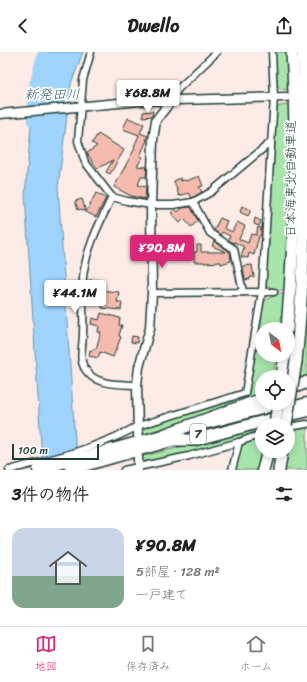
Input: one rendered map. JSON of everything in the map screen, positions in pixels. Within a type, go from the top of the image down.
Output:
[{"type":"highway","name":"日本海東北自動車道","points":[[288,322],[294,215],[292,52]]},
{"type":"highway","name":"日本海東北自動車道","points":[[280,418],[296,362],[300,324],[305,220],[303,52]]},
{"type":"highway","points":[[295,387],[307,382]]},
{"type":"highway","points":[[295,400],[307,396]]},
{"type":"highway","points":[[171,437],[255,402]]},
{"type":"highway","name":"7","points":[[38,470],[307,403]]},
{"type":"highway","name":"7","points":[[171,437],[261,410]]},
{"type":"highway","points":[[171,437],[194,440],[307,411]]},
{"type":"highway","name":"7","points":[[70,470],[87,457]]},
{"type":"highway","points":[[263,470],[266,458]]},
{"type":"highway","points":[[268,470],[271,458]]},
{"type":"highway","points":[[279,469],[281,458]]},
{"type":"street","points":[[91,52],[83,80],[78,107],[78,141],[85,162],[112,197],[151,205],[173,205],[193,202],[216,188],[271,142]]},
{"type":"street","points":[[138,435],[139,367],[150,328],[152,293],[151,205],[153,140],[156,120],[178,90],[217,52]]},
{"type":"street","points":[[10,470],[87,457],[138,426],[245,393],[262,292],[274,97],[271,53]]},
{"type":"street","points":[[0,114],[133,102],[286,97]]},
{"type":"street","points":[[112,197],[92,242],[83,277],[83,333],[81,364],[94,379],[107,382],[138,385]]},
{"type":"street","points":[[193,202],[210,233],[234,249],[243,292]]},
{"type":"street","points":[[152,293],[274,292]]},
{"type":"street","points":[[295,427],[307,424]]},
{"type":"street","points":[[124,470],[189,456],[255,436]]},
{"type":"street","points":[[232,470],[239,442]]},
{"type":"street","points":[[138,457],[138,468]]},
{"type":"green space","points":[[274,52],[287,52],[289,90],[281,89],[276,84]]},
{"type":"green space","points":[[279,106],[290,106],[291,199],[285,290],[274,290],[265,284],[276,110]]},
{"type":"green space","points":[[274,293],[286,293],[282,322],[258,322],[261,303],[275,295]]},
{"type":"green space","points":[[307,293],[307,378],[298,382]]},
{"type":"green space","points":[[255,342],[255,362],[275,362],[274,370],[255,370],[255,398],[153,431],[141,437],[140,428],[247,394]]},
{"type":"green space","points":[[307,428],[307,470],[285,470],[287,458],[295,458],[295,430]]},
{"type":"green space","points":[[255,429],[255,434],[204,451],[143,464],[140,462],[140,457]]},
{"type":"green space","points":[[255,439],[255,458],[260,458],[258,470],[234,470],[241,447]]},
{"type":"water","name":"新発田川","points":[[43,52],[83,52],[71,84],[58,187],[77,470],[44,470],[41,444],[25,195],[34,91]]},
{"type":"building","points":[[153,111],[152,116],[143,117],[143,112]]},
{"type":"building","points":[[128,118],[144,124],[140,133],[148,136],[140,156],[143,157],[137,166],[147,167],[146,177],[141,177],[138,185],[146,187],[145,199],[131,196],[114,187],[135,148],[134,147],[139,135],[123,129]]},
{"type":"building","points":[[98,134],[124,150],[110,174],[106,172],[113,160],[97,169],[87,153],[97,146],[92,143]]},
{"type":"building","points":[[199,176],[203,186],[199,187],[202,192],[192,198],[189,193],[179,196],[174,181],[180,178],[181,181],[186,181]]},
{"type":"building","points":[[96,193],[106,198],[96,217],[86,212]]},
{"type":"building","points":[[82,199],[86,212],[81,209],[78,210],[75,201]]},
{"type":"building","points":[[242,206],[251,210],[248,216],[240,212]]},
{"type":"building","points":[[191,207],[198,221],[191,227],[184,219],[180,223],[171,213],[175,209],[178,212],[182,208]]},
{"type":"building","points":[[220,218],[227,221],[224,228],[232,232],[237,222],[245,226],[239,239],[248,243],[251,234],[256,235],[258,227],[261,228],[261,234],[259,236],[254,255],[249,253],[248,258],[241,257],[244,247],[228,240],[230,236],[222,232],[220,235],[214,230]]},
{"type":"building","points":[[255,218],[261,221],[259,226],[254,224]]},
{"type":"building","points":[[214,241],[230,252],[231,261],[221,264],[221,262],[194,262],[194,252],[197,252],[197,245],[201,245],[201,252],[226,252],[212,246]]},
{"type":"building","points":[[252,265],[254,277],[250,277],[250,279],[245,280],[243,266]]},
{"type":"building","points":[[89,280],[99,280],[99,287],[89,288]]},
{"type":"building","points":[[98,290],[119,292],[117,302],[122,302],[121,310],[102,308],[104,298],[98,298]]},
{"type":"building","points":[[101,313],[120,318],[119,325],[122,325],[119,336],[121,337],[113,357],[100,352],[98,358],[89,356],[90,350],[92,351],[93,349],[96,349],[101,332],[98,332],[99,326],[91,324],[92,318],[99,320]]},
{"type":"building","points":[[132,336],[138,337],[137,343],[131,342]]},
{"type":"waterway","name":"新発田川","points":[[32,121],[32,93],[43,52]]},
{"type":"tunnel","points":[[274,292],[291,291]]}]
